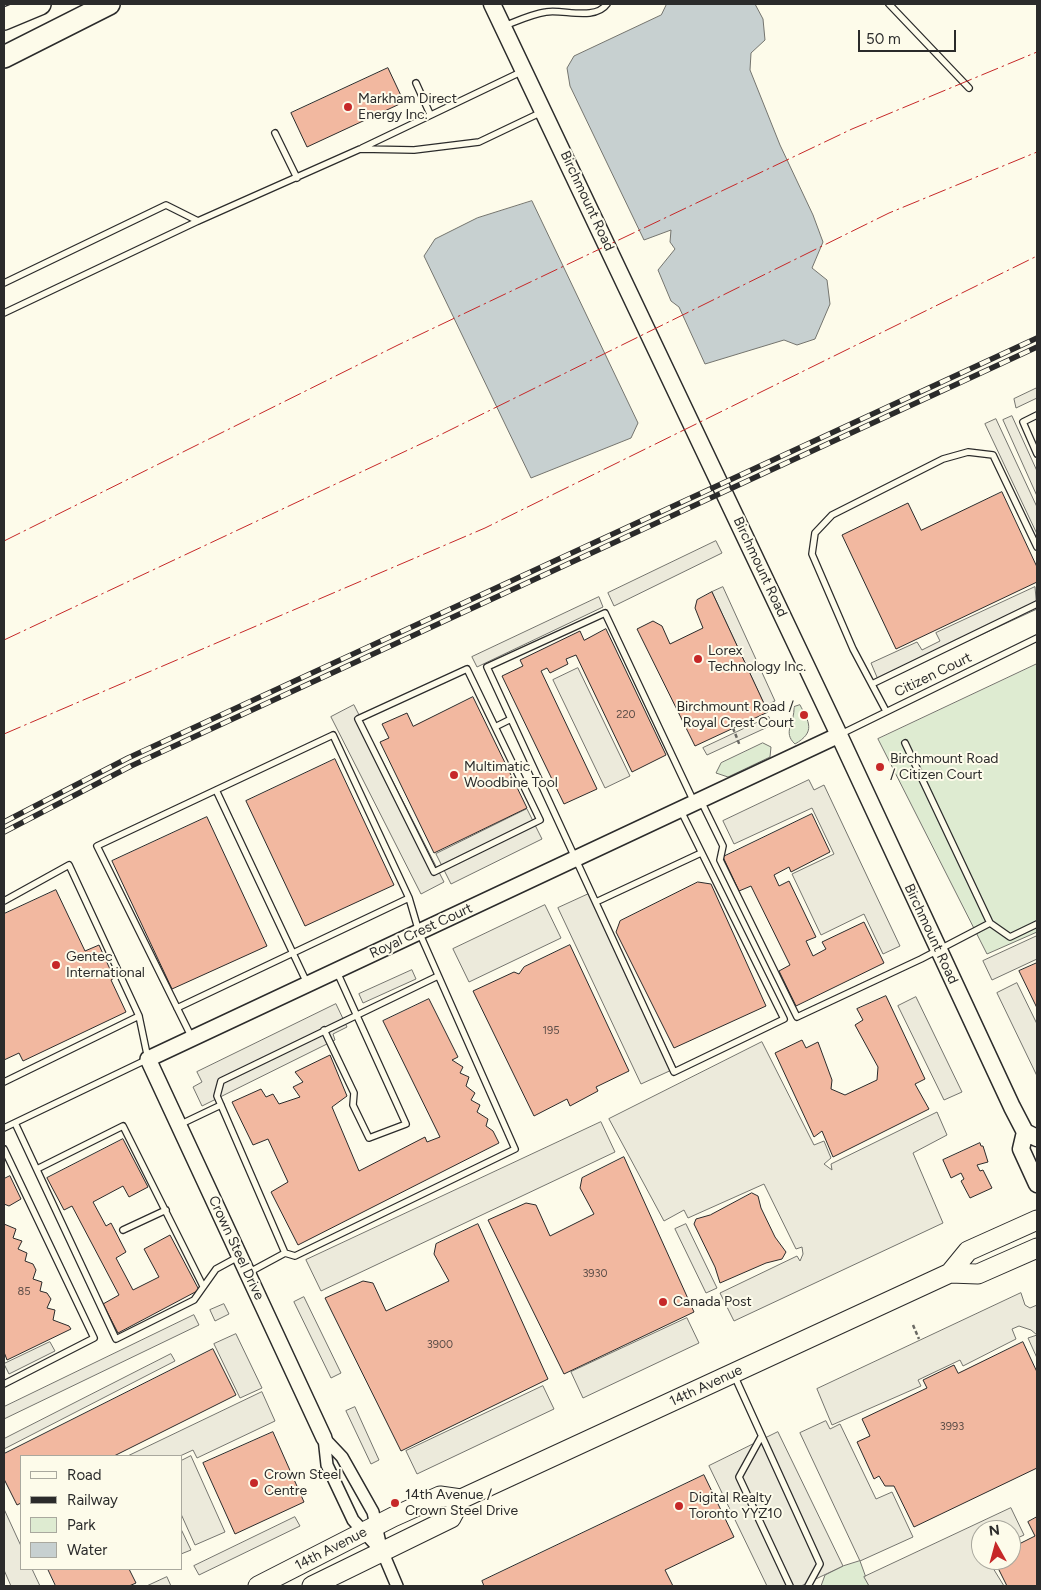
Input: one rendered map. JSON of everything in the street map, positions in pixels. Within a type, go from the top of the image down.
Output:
[{"type":"highway","points":[[4,19],[40,4]]},
{"type":"highway","points":[[4,57],[109,4]]},
{"type":"main road","name":"Birchmount Road","points":[[492,4],[840,735],[938,949],[1031,1135],[1021,1149],[1037,1184]]},
{"type":"main road","name":"14th Avenue","points":[[258,1586],[440,1496],[461,1499],[950,1273],[968,1251],[1037,1220]]},
{"type":"main road","name":"14th Avenue","points":[[950,1273],[978,1274],[1037,1248]]},
{"type":"main road","name":"14th Avenue","points":[[312,1586],[383,1553],[451,1518],[461,1499]]},
{"type":"street","name":"Royal Crest Court","points":[[148,1058],[840,735]]},
{"type":"street","name":"Crown Steel Drive","points":[[148,1058],[324,1438],[328,1465],[353,1520],[370,1529],[397,1586]]},
{"type":"street","name":"Crown Steel Drive","points":[[324,1438],[342,1457],[373,1512],[370,1529]]},
{"type":"lane","points":[[503,26],[546,12],[584,14],[604,8],[607,4]]},
{"type":"lane","points":[[889,4],[969,88]]},
{"type":"lane","points":[[4,313],[198,221],[360,149],[525,70]]},
{"type":"lane","points":[[416,83],[430,114]]},
{"type":"lane","points":[[360,149],[414,150],[478,142],[544,111]]},
{"type":"lane","points":[[275,133],[297,178]]},
{"type":"lane","points":[[4,283],[166,205],[198,221]]},
{"type":"lane","points":[[1037,415],[1023,422],[1037,454]]},
{"type":"lane","points":[[886,711],[854,648],[812,554],[815,533],[832,515],[943,459],[968,452],[993,455],[1037,548]]},
{"type":"lane","points":[[872,684],[1037,604]]},
{"type":"lane","points":[[680,810],[784,1019],[674,1072],[487,667],[605,613],[698,802],[723,846],[720,860],[797,1016],[990,923]]},
{"type":"lane","name":"Citizen Court","points":[[840,735],[1037,638]]},
{"type":"lane","points":[[468,669],[495,727],[540,820],[434,872],[358,720],[468,669]]},
{"type":"lane","points":[[495,727],[511,719]]},
{"type":"lane","points":[[192,1038],[98,846],[334,735],[409,898],[419,932],[515,1149],[295,1256],[285,1253],[248,1273]]},
{"type":"lane","points":[[905,743],[990,923],[1010,937],[1037,924]]},
{"type":"lane","points":[[216,790],[308,984]]},
{"type":"lane","points":[[596,902],[701,853]]},
{"type":"lane","points":[[4,901],[69,865],[139,1016],[148,1058]]},
{"type":"lane","points":[[177,1008],[409,898]]},
{"type":"lane","points":[[324,1030],[354,1093],[353,1105],[370,1138],[406,1124],[336,970]]},
{"type":"lane","points":[[285,1253],[217,1096],[222,1081],[356,1014],[438,976]]},
{"type":"lane","points":[[4,1082],[139,1016]]},
{"type":"lane","name":"Royal Crest Court","points":[[4,1128],[148,1058]]},
{"type":"lane","points":[[179,1125],[221,1106]]},
{"type":"lane","points":[[15,1123],[116,1339],[194,1300],[216,1269],[240,1256]]},
{"type":"lane","points":[[37,1169],[123,1126],[203,1286]]},
{"type":"lane","points":[[4,1149],[94,1338],[4,1384]]},
{"type":"lane","points":[[123,1230],[166,1210]]},
{"type":"lane","points":[[733,1373],[820,1564],[808,1586]]},
{"type":"lane","points":[[761,1437],[739,1477],[790,1586]]},
{"type":"path","points":[[732,728],[740,746]]},
{"type":"path","points":[[913,1325],[918,1339]]},
{"type":"green space","points":[[1037,664],[1037,932],[987,954],[878,739]]},
{"type":"green space","points":[[800,705],[809,726],[806,735],[795,744],[791,740],[789,731],[794,707]]},
{"type":"green space","points":[[763,743],[771,747],[770,757],[728,777],[716,773],[721,763]]},
{"type":"green space","points":[[860,1561],[869,1586],[821,1586],[825,1575],[843,1566]]},
{"type":"shaded area","points":[[1037,388],[1037,398],[1016,408],[1014,399]]},
{"type":"shaded area","points":[[1012,416],[1037,471],[1037,496],[1003,420]]},
{"type":"shaded area","points":[[996,419],[1037,507],[1037,534],[985,424]]},
{"type":"shaded area","points":[[716,541],[722,553],[614,606],[608,593]]},
{"type":"shaded area","points":[[723,587],[775,701],[765,706],[712,592]]},
{"type":"shaded area","points":[[1035,587],[1037,609],[879,682],[871,663],[917,642],[922,650],[940,641],[936,633]]},
{"type":"shaded area","points":[[599,597],[603,607],[477,667],[472,657]]},
{"type":"shaded area","points":[[578,668],[630,776],[605,788],[553,680]]},
{"type":"shaded area","points":[[354,705],[444,882],[421,894],[331,717]]},
{"type":"shaded area","points":[[769,717],[772,725],[707,755],[703,748]]},
{"type":"shaded area","points":[[809,780],[814,790],[824,785],[900,946],[883,954],[864,914],[821,935],[792,874],[834,854],[812,808],[734,844],[723,821]]},
{"type":"shaded area","points":[[527,809],[542,839],[451,884],[436,854]]},
{"type":"shaded area","points":[[593,892],[676,1068],[641,1084],[558,908]]},
{"type":"shaded area","points":[[545,905],[561,938],[469,982],[453,949]]},
{"type":"shaded area","points":[[1037,936],[1037,959],[992,980],[983,961]]},
{"type":"shaded area","points":[[412,970],[416,979],[363,1003],[359,994]]},
{"type":"shaded area","points":[[1017,983],[1037,1024],[1037,1076],[997,993]]},
{"type":"shaded area","points":[[916,997],[962,1092],[944,1100],[898,1006]]},
{"type":"shaded area","points":[[336,1004],[347,1027],[333,1034],[335,1040],[202,1106],[193,1087],[202,1082],[197,1072]]},
{"type":"shaded area","points":[[762,1042],[814,1145],[824,1141],[831,1158],[824,1164],[832,1170],[831,1164],[937,1112],[947,1135],[913,1153],[943,1223],[734,1321],[720,1293],[797,1256],[800,1261],[803,1254],[802,1247],[796,1249],[764,1184],[688,1218],[684,1210],[664,1221],[609,1119]]},
{"type":"shaded area","points":[[601,1122],[615,1152],[321,1291],[306,1260]]},
{"type":"shaded area","points":[[686,1224],[717,1288],[706,1293],[675,1229]]},
{"type":"shaded area","points":[[1021,1293],[1025,1305],[1030,1308],[1037,1305],[1037,1335],[1031,1330],[1019,1326],[1012,1329],[1016,1339],[963,1366],[960,1360],[918,1380],[921,1386],[832,1425],[817,1389]]},
{"type":"shaded area","points":[[304,1297],[341,1373],[331,1378],[294,1302]]},
{"type":"shaded area","points":[[224,1304],[229,1314],[215,1321],[210,1310]]},
{"type":"shaded area","points":[[194,1315],[199,1325],[4,1419],[4,1407]]},
{"type":"shaded area","points":[[687,1318],[699,1343],[583,1398],[571,1372]]},
{"type":"shaded area","points":[[236,1334],[262,1388],[240,1398],[214,1344]]},
{"type":"shaded area","points":[[1037,1335],[1037,1358],[1028,1338]]},
{"type":"shaded area","points":[[50,1342],[55,1351],[9,1374],[4,1364]]},
{"type":"shaded area","points":[[171,1354],[175,1361],[4,1449],[4,1439]]},
{"type":"shaded area","points":[[543,1386],[554,1409],[417,1474],[406,1451]]},
{"type":"shaded area","points":[[262,1392],[275,1421],[197,1458],[193,1450],[182,1455],[130,1455]]},
{"type":"shaded area","points":[[355,1407],[379,1460],[371,1464],[346,1411]]},
{"type":"shaded area","points":[[826,1421],[830,1429],[840,1424],[876,1499],[892,1492],[913,1537],[860,1561],[800,1433]]},
{"type":"shaded area","points":[[778,1432],[843,1566],[801,1586],[767,1586],[709,1466]]},
{"type":"shaded area","points":[[191,1456],[225,1532],[195,1545],[182,1516],[182,1460]]},
{"type":"shaded area","points":[[1011,1508],[1017,1520],[985,1520]]},
{"type":"shaded area","points":[[4,1509],[20,1544],[20,1570],[32,1570],[40,1586],[11,1586],[4,1570]]},
{"type":"shaded area","points":[[295,1517],[300,1526],[199,1575],[194,1566]]},
{"type":"shaded area","points":[[971,1527],[971,1570],[994,1570],[1004,1586],[869,1586],[864,1577]]},
{"type":"shaded area","points":[[182,1531],[191,1550],[182,1554]]},
{"type":"shaded area","points":[[167,1577],[171,1586],[147,1586]]},
{"type":"water","points":[[667,4],[755,4],[763,19],[765,40],[751,53],[750,70],[780,145],[813,215],[823,242],[812,268],[827,280],[830,304],[815,339],[797,345],[784,340],[705,364],[679,307],[671,301],[658,270],[675,249],[670,242],[671,230],[644,240],[570,86],[567,68],[574,56],[661,15]]},
{"type":"water","points":[[532,201],[638,423],[631,438],[531,478],[424,256],[435,239],[477,218]]},
{"type":"building","name":"Markham Direct Energy Inc.","points":[[388,68],[404,102],[307,147],[291,113]]},
{"type":"building","points":[[1002,492],[1037,567],[1037,582],[896,649],[842,535],[908,503],[921,530]]},
{"type":"building","name":"Lorex Technology Inc.","points":[[712,592],[768,712],[695,746],[637,629],[653,621],[662,626],[670,644],[703,628],[695,608],[697,600]]},
{"type":"building","points":[[606,629],[666,755],[632,772],[576,655],[566,659],[568,664],[550,673],[547,668],[541,671],[597,789],[564,804],[502,676],[523,666],[520,660],[580,631],[584,640]]},
{"type":"building","name":"Multimatic Woodbine Tool","points":[[473,697],[527,808],[434,853],[380,742],[389,738],[382,724],[407,713],[413,726]]},
{"type":"building","points":[[335,759],[394,885],[305,926],[246,801]]},
{"type":"building","points":[[812,814],[830,852],[791,872],[789,867],[774,875],[779,886],[789,881],[816,937],[806,941],[813,956],[826,949],[822,942],[864,922],[884,963],[796,1006],[779,971],[790,965],[751,886],[739,891],[723,857]]},
{"type":"building","points":[[207,817],[267,946],[172,989],[112,861]]},
{"type":"building","points":[[698,882],[711,884],[766,1006],[674,1048],[616,932],[620,921]]},
{"type":"building","name":"Gentec International","points":[[56,890],[85,951],[99,945],[114,978],[111,980],[126,1012],[23,1061],[19,1053],[4,1060],[4,914]]},
{"type":"building","points":[[570,945],[629,1071],[596,1087],[598,1091],[570,1106],[567,1099],[534,1116],[473,991],[514,972],[519,974],[524,967]]},
{"type":"building","points":[[1037,963],[1037,1008],[1019,971]]},
{"type":"building","points":[[886,996],[925,1079],[915,1084],[929,1109],[833,1157],[822,1131],[814,1137],[775,1053],[802,1040],[806,1048],[818,1042],[832,1080],[831,1089],[845,1095],[877,1080],[878,1067],[855,1025],[863,1020],[857,1009]]},
{"type":"building","points":[[429,999],[458,1057],[452,1060],[463,1067],[460,1073],[469,1077],[466,1086],[475,1093],[471,1100],[480,1105],[477,1112],[488,1119],[486,1126],[493,1131],[499,1143],[298,1245],[271,1192],[288,1182],[268,1139],[253,1145],[232,1102],[261,1089],[266,1097],[273,1094],[279,1104],[300,1097],[293,1087],[303,1082],[295,1072],[330,1055],[347,1096],[332,1107],[359,1171],[425,1137],[427,1142],[440,1137],[383,1021]]},
{"type":"building","points":[[123,1139],[148,1187],[129,1197],[123,1186],[93,1202],[106,1226],[111,1223],[126,1252],[116,1258],[133,1290],[159,1277],[144,1249],[170,1235],[199,1290],[118,1333],[103,1304],[119,1295],[72,1206],[64,1210],[47,1178]]},
{"type":"building","points":[[980,1143],[983,1146],[988,1162],[977,1165],[980,1171],[983,1170],[992,1188],[970,1198],[961,1181],[964,1179],[961,1173],[951,1178],[943,1160]]},
{"type":"building","points":[[624,1157],[694,1312],[564,1374],[488,1220],[526,1203],[536,1205],[550,1236],[594,1214],[580,1188],[582,1178]]},
{"type":"building","points":[[10,1176],[21,1199],[9,1206],[4,1204],[4,1179]]},
{"type":"building","points":[[752,1193],[758,1196],[761,1208],[775,1237],[786,1252],[782,1259],[766,1263],[720,1283],[715,1267],[694,1224],[696,1219],[710,1215]]},
{"type":"building","points":[[4,1224],[16,1229],[13,1238],[22,1241],[18,1249],[27,1253],[25,1261],[33,1264],[36,1270],[33,1279],[42,1282],[40,1291],[47,1293],[51,1299],[47,1308],[55,1310],[53,1320],[69,1326],[71,1329],[7,1360],[4,1352]]},
{"type":"building","points":[[478,1224],[548,1379],[401,1451],[325,1298],[363,1281],[373,1283],[386,1311],[449,1281],[434,1254],[436,1244]]},
{"type":"building","points":[[1023,1342],[1037,1372],[1037,1468],[914,1527],[894,1486],[885,1486],[879,1476],[874,1479],[857,1442],[870,1436],[862,1419],[927,1388],[923,1380],[954,1365],[958,1373]]},
{"type":"building","points":[[213,1349],[236,1395],[116,1455],[20,1455],[20,1504],[17,1505],[4,1479],[4,1454]]},
{"type":"building","name":"Crown Steel Centre","points":[[273,1432],[304,1502],[235,1534],[203,1463]]},
{"type":"building","name":"Digital Realty Toronto YYZ10","points":[[704,1475],[734,1537],[665,1570],[673,1586],[484,1586],[482,1581]]},
{"type":"building","points":[[1037,1517],[1037,1586],[1007,1586],[999,1570],[1021,1570],[1021,1543],[1035,1536],[1028,1522]]},
{"type":"building","points":[[48,1570],[130,1570],[136,1583],[129,1586],[56,1586]]},
{"type":"railway","points":[[4,822],[128,758],[1037,338]]},
{"type":"railway","points":[[4,832],[131,766],[1037,347]]},
{"type":"power","points":[[4,541],[398,345],[852,129],[1037,52]]},
{"type":"power","points":[[4,640],[442,434],[889,213],[1037,152]]},
{"type":"power","points":[[4,734],[485,528],[1037,256]]},
{"type":"place","name":"Markham Direct Energy Inc.","points":[[348,107]]},
{"type":"place","name":"Lorex Technology Inc.","points":[[698,659]]},
{"type":"place","name":"Birchmount Road / Royal Crest Court","points":[[804,715]]},
{"type":"place","name":"Birchmount Road / Citizen Court","points":[[880,767]]},
{"type":"place","name":"Multimatic Woodbine Tool","points":[[454,775]]},
{"type":"place","name":"Gentec International","points":[[56,965]]},
{"type":"place","name":"Canada Post","points":[[663,1302]]},
{"type":"place","name":"Crown Steel Centre","points":[[254,1483]]},
{"type":"place","name":"14th Avenue / Crown Steel Drive","points":[[395,1503]]},
{"type":"place","name":"Digital Realty Toronto YYZ10","points":[[679,1506]]}]
